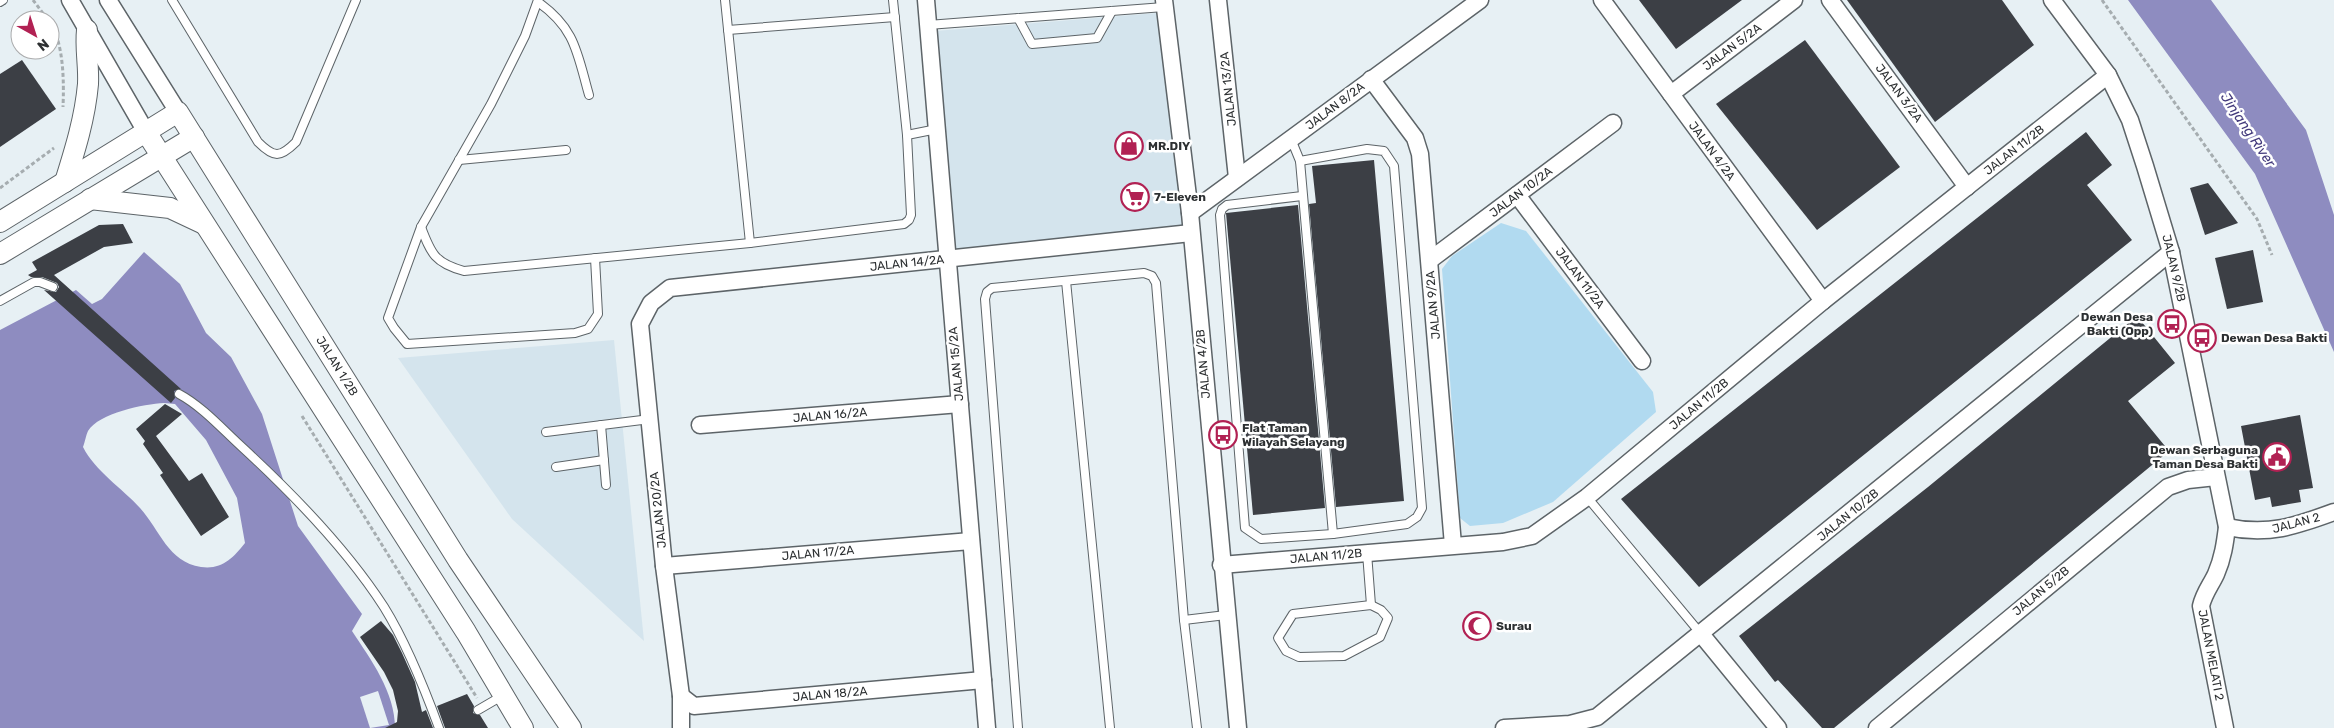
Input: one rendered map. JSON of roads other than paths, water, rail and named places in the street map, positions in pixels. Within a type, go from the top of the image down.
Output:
[{"type":"street","points":[[70,0],[160,157],[466,632],[523,728]]},
{"type":"street","name":"JALAN 1/2B","points":[[108,0],[458,560],[571,728]]},
{"type":"street","name":"JALAN 15/2A","points":[[926,0],[987,728]]},
{"type":"street","name":"JALAN 13/2A","points":[[1218,0],[1237,178]]},
{"type":"street","name":"JALAN 8/2A","points":[[1190,213],[1480,0]]},
{"type":"street","name":"JALAN 4/2A","points":[[1602,0],[1823,301]]},
{"type":"street","name":"JALAN 5/2A","points":[[1670,94],[1794,0]]},
{"type":"street","name":"JALAN 3/2A","points":[[1830,0],[1967,187]]},
{"type":"street","name":"JALAN 9/2B","points":[[2052,0],[2108,75],[2130,120],[2172,252],[2227,527]]},
{"type":"street","name":"JALAN 4/2B","points":[[1164,3],[1190,213],[1221,565],[1238,728]]},
{"type":"street","points":[[65,182],[79,140],[88,83],[85,46],[87,30]]},
{"type":"street","name":"JALAN 11/2B","points":[[1221,565],[1503,542],[1532,536],[1587,497],[1823,301],[2108,75]]},
{"type":"street","name":"JALAN 9/2A","points":[[1371,79],[1415,138],[1420,154],[1453,545]]},
{"type":"street","points":[[0,222],[178,112]]},
{"type":"street","name":"JALAN 10/2A","points":[[1430,260],[1613,123]]},
{"type":"street","points":[[0,254],[194,136]]},
{"type":"street","name":"JALAN 11/2A","points":[[1517,195],[1642,361]]},
{"type":"street","points":[[90,199],[170,208],[204,224]]},
{"type":"street","name":"JALAN 14/2A","points":[[640,324],[650,303],[670,288],[1192,233]]},
{"type":"street","name":"JALAN 10/2B","points":[[1504,728],[1570,724],[1597,717],[2172,252]]},
{"type":"street","name":"JALAN 20/2A","points":[[640,324],[664,566],[681,696],[681,728]]},
{"type":"street","name":"JALAN 16/2A","points":[[700,425],[960,404]]},
{"type":"street","name":"JALAN 5/2B","points":[[1877,728],[2168,487],[2188,480],[2216,477]]},
{"type":"street","name":"JALAN 2","points":[[2227,527],[2248,532],[2276,531],[2334,512]]},
{"type":"street","name":"JALAN MELATI 2","points":[[2225,728],[2200,606],[2204,593],[2215,576],[2223,557],[2227,527]]},
{"type":"street","name":"JALAN 17/2A","points":[[664,566],[971,541]]},
{"type":"street","points":[[1701,634],[1778,728]]},
{"type":"street","name":"JALAN 18/2A","points":[[681,696],[694,706],[983,680]]},
{"type":"lane","points":[[172,0],[258,142],[270,154],[278,155],[286,152],[296,142],[356,0]]},
{"type":"lane","points":[[725,0],[750,243]]},
{"type":"lane","points":[[421,227],[430,253],[445,266],[464,271],[750,243],[904,224],[911,215],[906,134],[893,0]]},
{"type":"lane","points":[[589,95],[574,44],[565,26],[555,14],[538,1],[516,53],[421,227],[388,318],[408,344],[575,333],[588,329],[598,314],[595,258]]},
{"type":"lane","points":[[928,25],[1112,11],[1164,3]]},
{"type":"lane","points":[[1018,18],[1032,44],[1097,38],[1112,11]]},
{"type":"lane","points":[[728,30],[894,17]]},
{"type":"lane","points":[[906,134],[937,129]]},
{"type":"lane","points":[[1291,139],[1300,161],[1333,534]]},
{"type":"lane","points":[[1300,161],[1367,149],[1384,151],[1394,166],[1422,508],[1417,518],[1407,524],[1333,534],[1261,539],[1245,528],[1242,505],[1220,214],[1227,205],[1302,196]]},
{"type":"lane","points":[[459,160],[566,150]]},
{"type":"lane","points":[[1018,728],[984,299],[987,292],[992,288],[1144,273],[1152,276],[1156,283],[1184,620],[1197,728]]},
{"type":"lane","points":[[1066,281],[1110,728]]},
{"type":"lane","points":[[0,301],[34,282],[54,287]]},
{"type":"lane","points":[[179,394],[198,407],[266,470],[304,508],[349,560],[384,607],[416,670],[438,728]]},
{"type":"lane","points":[[546,432],[650,419]]},
{"type":"lane","points":[[601,425],[606,485]]},
{"type":"lane","points":[[556,466],[604,460]]},
{"type":"lane","points":[[1587,497],[1701,634]]},
{"type":"lane","points":[[1367,553],[1371,605]]},
{"type":"lane","points":[[1371,605],[1388,618],[1380,637],[1344,656],[1299,658],[1286,651],[1278,638],[1293,614],[1371,605]]},
{"type":"lane","points":[[1184,620],[1226,615]]},
{"type":"lane","points":[[480,709],[503,695]]},
{"type":"water","name":"Jinjang River","points":[[2128,0],[2211,0],[2306,130],[2334,215],[2334,352],[2255,174]]},
{"type":"water","points":[[144,252],[180,284],[206,333],[231,357],[262,414],[298,526],[362,614],[352,631],[381,677],[391,702],[395,728],[0,728],[0,330],[76,290],[92,304],[102,299]],"holes":[[[175,404],[206,440],[237,498],[245,543],[236,554],[226,562],[215,567],[201,567],[190,564],[172,552],[140,508],[94,464],[83,447],[88,431],[102,419],[112,414],[145,405]]]},
{"type":"place","name":"MR.DIY","points":[[1129,146]]},
{"type":"place","name":"7-Eleven","points":[[1135,197]]},
{"type":"place","name":"Dewan Desa Bakti (Opp)","points":[[2172,324]]},
{"type":"place","name":"Dewan Desa Bakti","points":[[2202,338]]},
{"type":"place","name":"Flat Taman Wilayah Selayang","points":[[1223,435]]},
{"type":"place","name":"Dewan Serbaguna Taman Desa Bakti","points":[[2277,457]]},
{"type":"place","name":"Surau","points":[[1477,626]]}]
